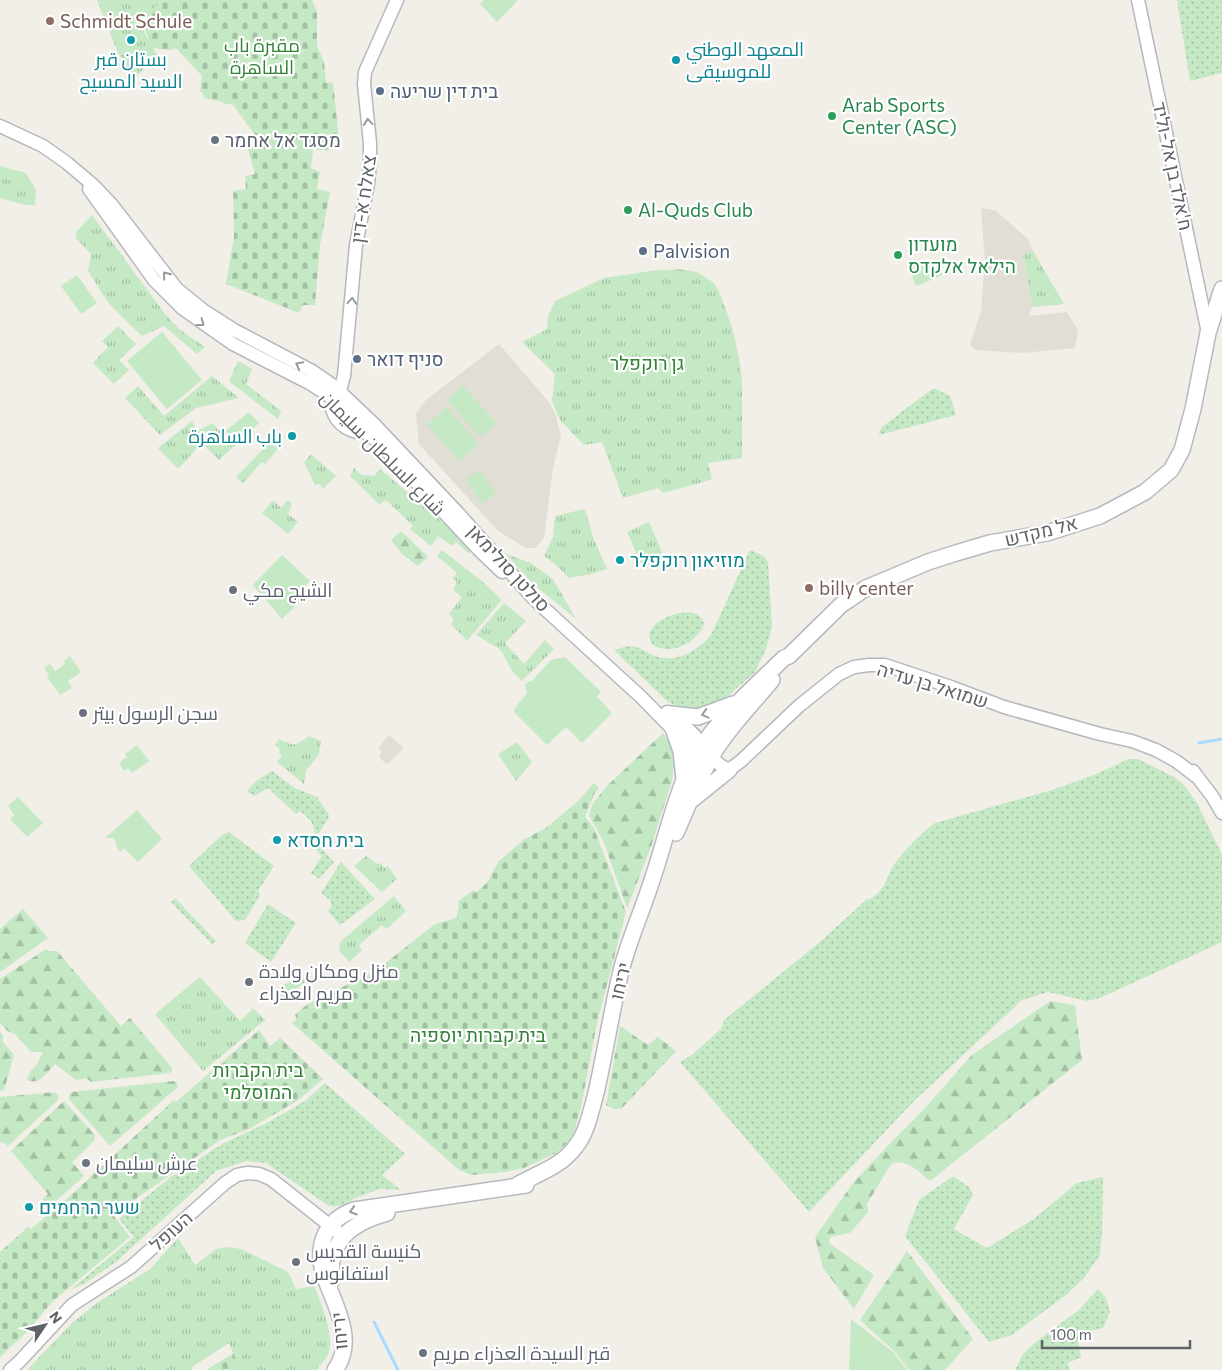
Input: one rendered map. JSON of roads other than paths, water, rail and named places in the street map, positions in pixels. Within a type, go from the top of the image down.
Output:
[{"type":"main road","name":"אל מקדש","points":[[704,752],[737,702],[841,605],[866,588],[928,562],[956,553],[990,543],[1047,533],[1100,516],[1145,492],[1171,470],[1182,450],[1193,409],[1208,333],[1222,289]]},
{"type":"main road","name":"אל מקדש","points":[[704,752],[728,732],[785,664],[788,656]]},
{"type":"main road","points":[[684,779],[680,748],[672,721],[698,717],[737,702]]},
{"type":"main road","name":"יריחו","points":[[335,1370],[342,1359],[344,1340],[341,1318],[325,1277],[321,1260],[324,1237],[330,1225],[340,1216],[354,1210],[533,1184],[555,1176],[568,1166],[586,1146],[591,1135],[601,1089],[600,1076],[631,936],[649,889],[684,779],[704,752]]},
{"type":"main road","name":"יריחו","points":[[649,889],[673,842],[689,804],[704,752]]},
{"type":"main road","points":[[689,804],[696,796],[729,770]]},
{"type":"main road","name":"יריחו","points":[[332,1291],[330,1278],[332,1263],[338,1244],[343,1236],[365,1220],[415,1202]]},
{"type":"street","name":"צאלח א-דין","points":[[338,397],[343,382],[351,314],[356,244],[368,184],[370,162],[364,84],[365,72],[397,0]]},
{"type":"street","name":"ח'אלד בן אל-וליד","points":[[1138,0],[1208,333]]},
{"type":"street","name":"شارع السلطان سليمان","points":[[0,126],[44,146],[78,173],[147,270],[167,294],[182,308],[233,344],[338,397],[332,409],[341,423],[353,431],[368,433],[478,549],[534,599]]},
{"type":"street","name":"סולטן סולימאן","points":[[338,397],[369,419],[464,520],[534,599],[641,696],[672,721],[704,752]]},
{"type":"street","name":"שמואל בן עדיה","points":[[729,770],[811,696],[839,674],[854,667],[885,665],[950,686],[1004,707],[1132,741],[1156,750],[1197,777],[1222,813]]},
{"type":"street","points":[[704,752],[729,770]]},
{"type":"street","name":"העופל","points":[[10,1370],[72,1305],[131,1267],[199,1205],[236,1176],[248,1173],[259,1174],[271,1179],[343,1236]]},
{"type":"waterway","points":[[1199,743],[1222,739]]},
{"type":"waterway","points":[[374,1322],[398,1370]]},
{"type":"place","name":"Schmidt Schule","points":[[50,21]]},
{"type":"place","name":"بستان قبر السيد المسيح","points":[[131,40]]},
{"type":"place","name":"المعهد الوطني للموسيقى","points":[[676,60]]},
{"type":"place","name":"בית דין שריעה","points":[[380,91]]},
{"type":"place","name":"Arab Sports Center (ASC)","points":[[832,116]]},
{"type":"place","name":"מסגד אל אחמר","points":[[215,140]]},
{"type":"place","name":"Al-Quds Club","points":[[628,210]]},
{"type":"place","name":"Palvision","points":[[643,251]]},
{"type":"place","name":"מועדון הילאל אלקדס","points":[[898,255]]},
{"type":"place","name":"סניף דואר","points":[[357,359]]},
{"type":"place","name":"باب الساهرة","points":[[292,436]]},
{"type":"place","name":"מוזיאון רוקפלר","points":[[620,560]]},
{"type":"place","name":"billy center","points":[[809,588]]},
{"type":"place","name":"الشيج مكي","points":[[233,590]]},
{"type":"place","name":"سجن الرسول بيتر","points":[[83,713]]},
{"type":"place","name":"בית חסדא","points":[[277,840]]},
{"type":"place","name":"منزل ومكان ولادة مريم العذراء","points":[[249,982]]},
{"type":"place","name":"عرش سليمان","points":[[86,1163]]},
{"type":"place","name":"שער הרחמים","points":[[29,1207]]},
{"type":"place","name":"كنيسة القديس استفانوس","points":[[296,1262]]},
{"type":"place","name":"قبر السيدة العذراء مريم","points":[[423,1353]]},
{"type":"park label","name":"مقبرة باب الساهرة","points":[[262,56]]},
{"type":"park label","name":"גן רוקפלר","points":[[647,363]]},
{"type":"park label","name":"בית קברות יוספיה","points":[[478,1035]]},
{"type":"park label","name":"בית הקברות המוסלמי","points":[[258,1081]]}]
